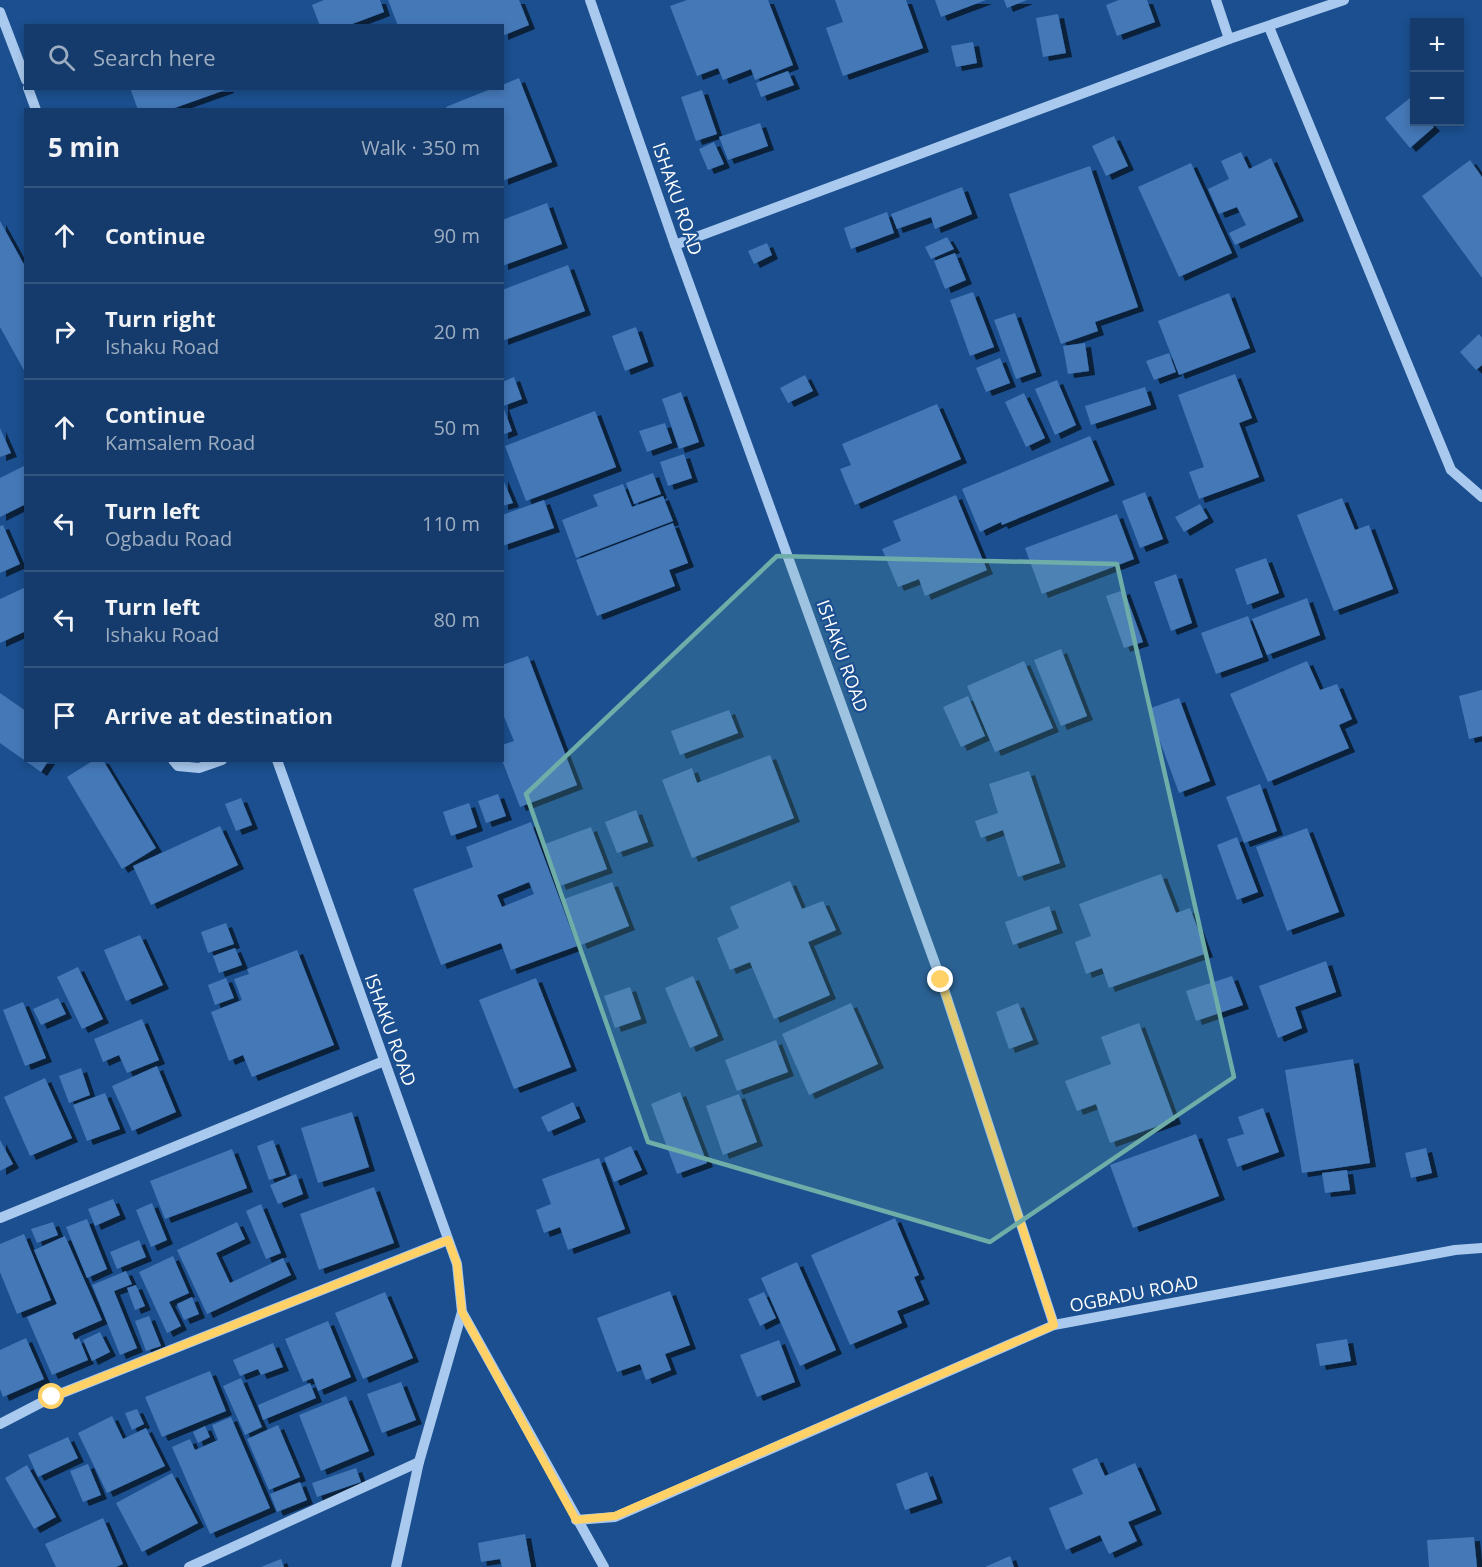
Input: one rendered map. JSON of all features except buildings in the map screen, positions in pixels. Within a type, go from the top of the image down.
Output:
[{"type":"street","name":"ISHAKU ROAD","points":[[590,0],[675,245],[941,980],[1054,1325]]},
{"type":"street","points":[[1216,0],[1229,39]]},
{"type":"street","points":[[675,245],[1229,39],[1344,0]]},
{"type":"street","points":[[0,12],[24,75]]},
{"type":"street","points":[[1269,27],[1451,470],[1482,497]]},
{"type":"street","points":[[29,90],[35,108]]},
{"type":"street","points":[[175,762],[178,766],[200,768],[216,762]]},
{"type":"street","name":"ISHAKU ROAD","points":[[279,762],[457,1264],[462,1312]]},
{"type":"street","points":[[0,1218],[384,1061]]},
{"type":"street","points":[[0,1424],[52,1397],[448,1240]]},
{"type":"street","name":"OGBADU ROAD","points":[[576,1520],[615,1516],[1054,1325],[1455,1250],[1482,1248]]},
{"type":"street","points":[[396,1567],[419,1462],[462,1312]]},
{"type":"street","points":[[462,1312],[604,1567]]},
{"type":"street","points":[[189,1567],[419,1462]]},
{"type":"highlighted area","points":[[777,556],[1117,564],[1234,1077],[990,1242],[648,1142],[526,794]]},
{"type":"route","points":[[52,1397],[448,1240],[457,1264],[462,1312],[576,1520],[615,1516],[1054,1325],[941,980]]}]
